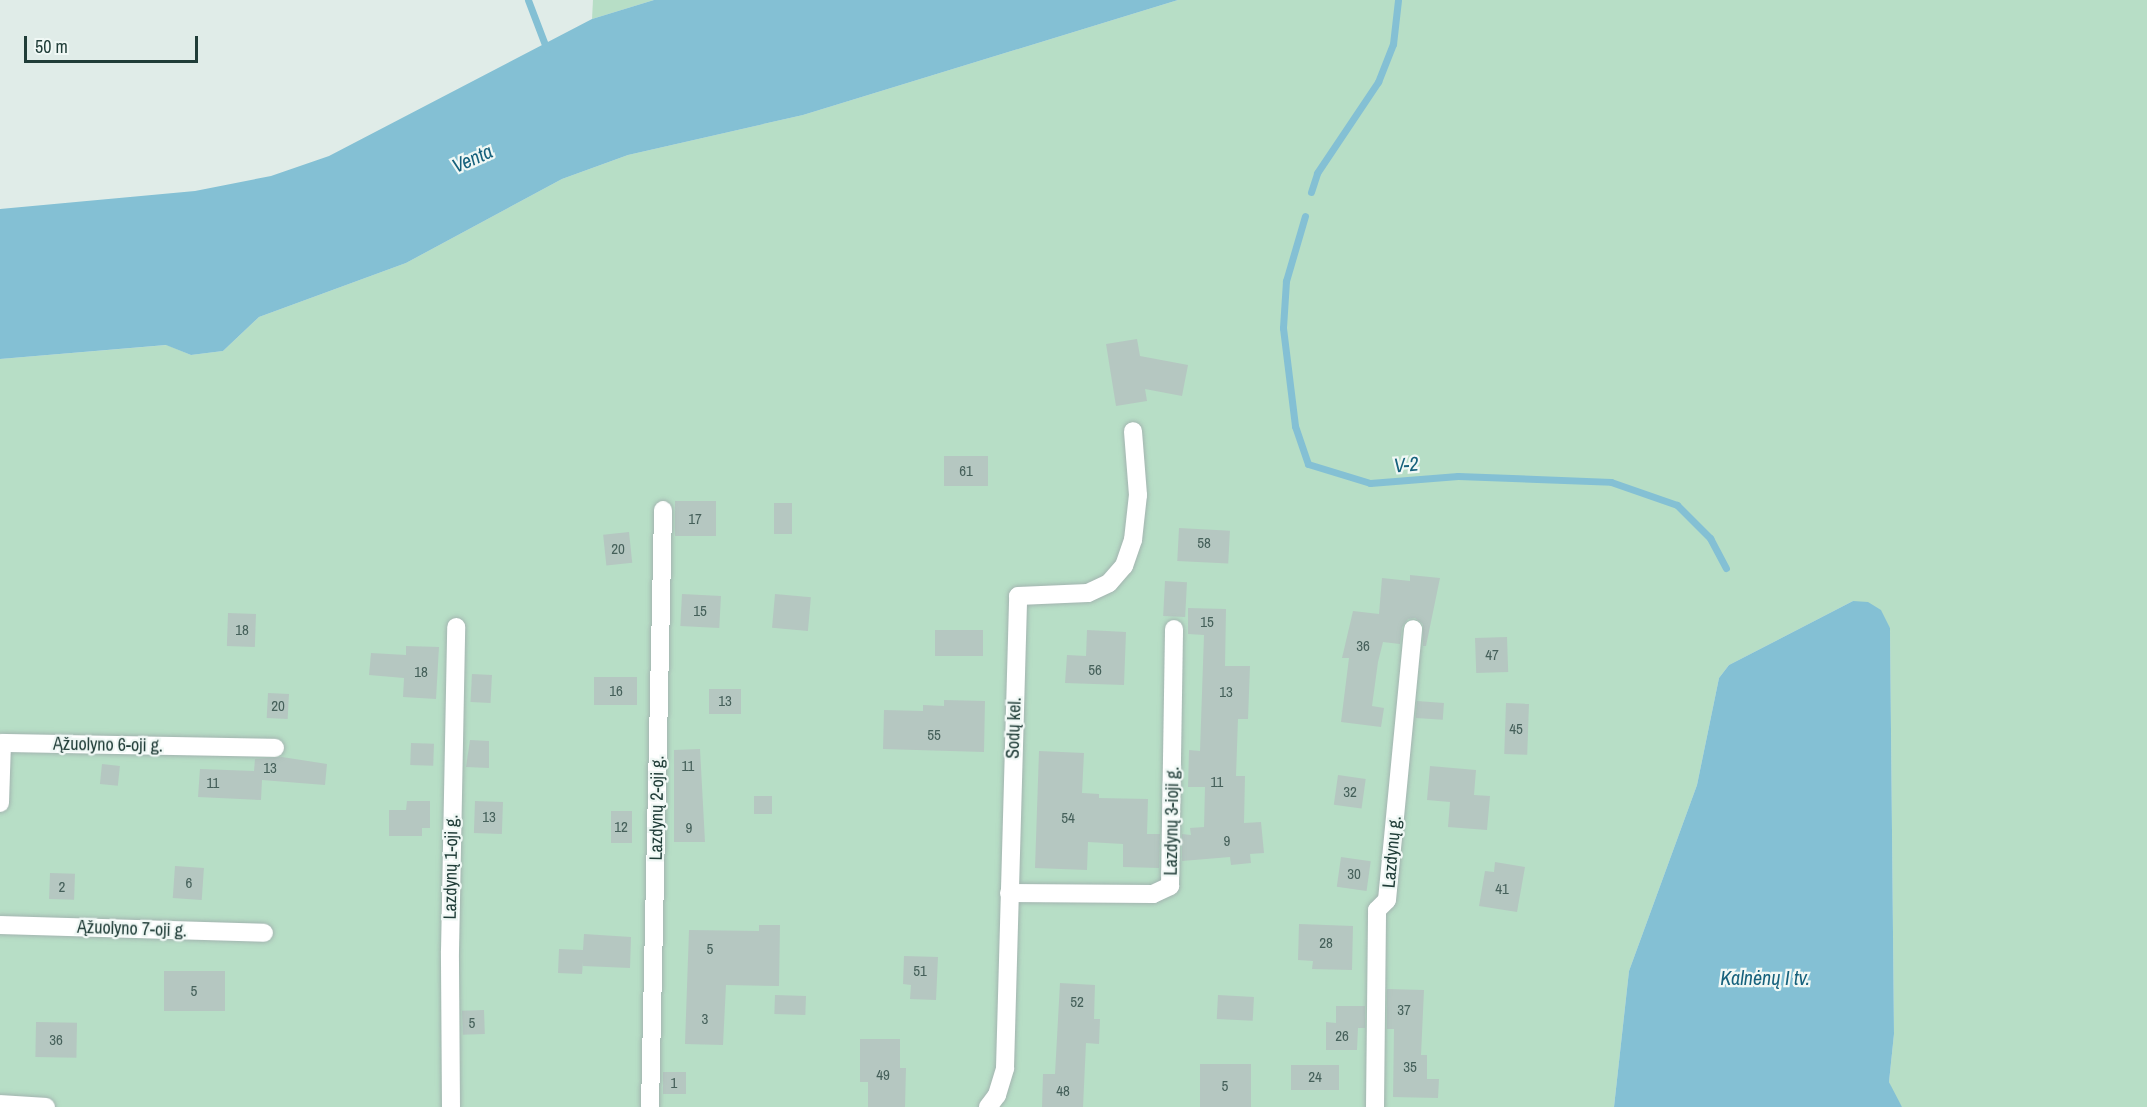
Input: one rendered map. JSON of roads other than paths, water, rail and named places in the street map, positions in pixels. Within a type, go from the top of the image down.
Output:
[{"type":"street","name":"Sodų kel.","points":[[988,1107],[997,1095],[1005,1068],[1018,596],[1088,593],[1109,584],[1124,566],[1133,540],[1138,495],[1133,431]]},
{"type":"street","name":"Lazdynų 2-oji g.","points":[[650,1107],[663,510]]},
{"type":"street","name":"Lazdynų 1-oji g.","points":[[451,1107],[450,951],[456,627]]},
{"type":"street","name":"Lazdynų 3-ioji g.","points":[[1009,893],[1152,894],[1170,886],[1174,629]]},
{"type":"street","name":"Lazdynų g.","points":[[1375,1107],[1377,910],[1387,900],[1413,629]]},
{"type":"street","name":"Ąžuolyno 6-oji g.","points":[[0,803],[2,743],[275,748]]},
{"type":"street","name":"Ąžuolyno 7-oji g.","points":[[0,925],[264,933]]},
{"type":"street","points":[[0,1104],[46,1107]]},
{"type":"water","name":"Venta","points":[[654,0],[1178,0],[803,115],[628,155],[562,179],[406,263],[259,317],[223,351],[191,355],[166,345],[0,359],[0,209],[195,191],[271,176],[329,156],[592,19]]},
{"type":"water","name":"Kalnėnų I tv.","points":[[1853,601],[1868,602],[1881,610],[1890,628],[1894,1034],[1889,1082],[1902,1107],[1614,1107],[1629,971],[1697,785],[1719,678],[1729,665]]},
{"type":"waterway","points":[[528,0],[547,50]]},
{"type":"waterway","name":"V-2","points":[[1311,192],[1317,173],[1378,82],[1393,44],[1398,0]]},
{"type":"waterway","name":"V-2","points":[[1305,216],[1286,281],[1283,328],[1295,426],[1308,464],[1370,483],[1458,476],[1611,482],[1677,505],[1710,538],[1726,568]]}]
